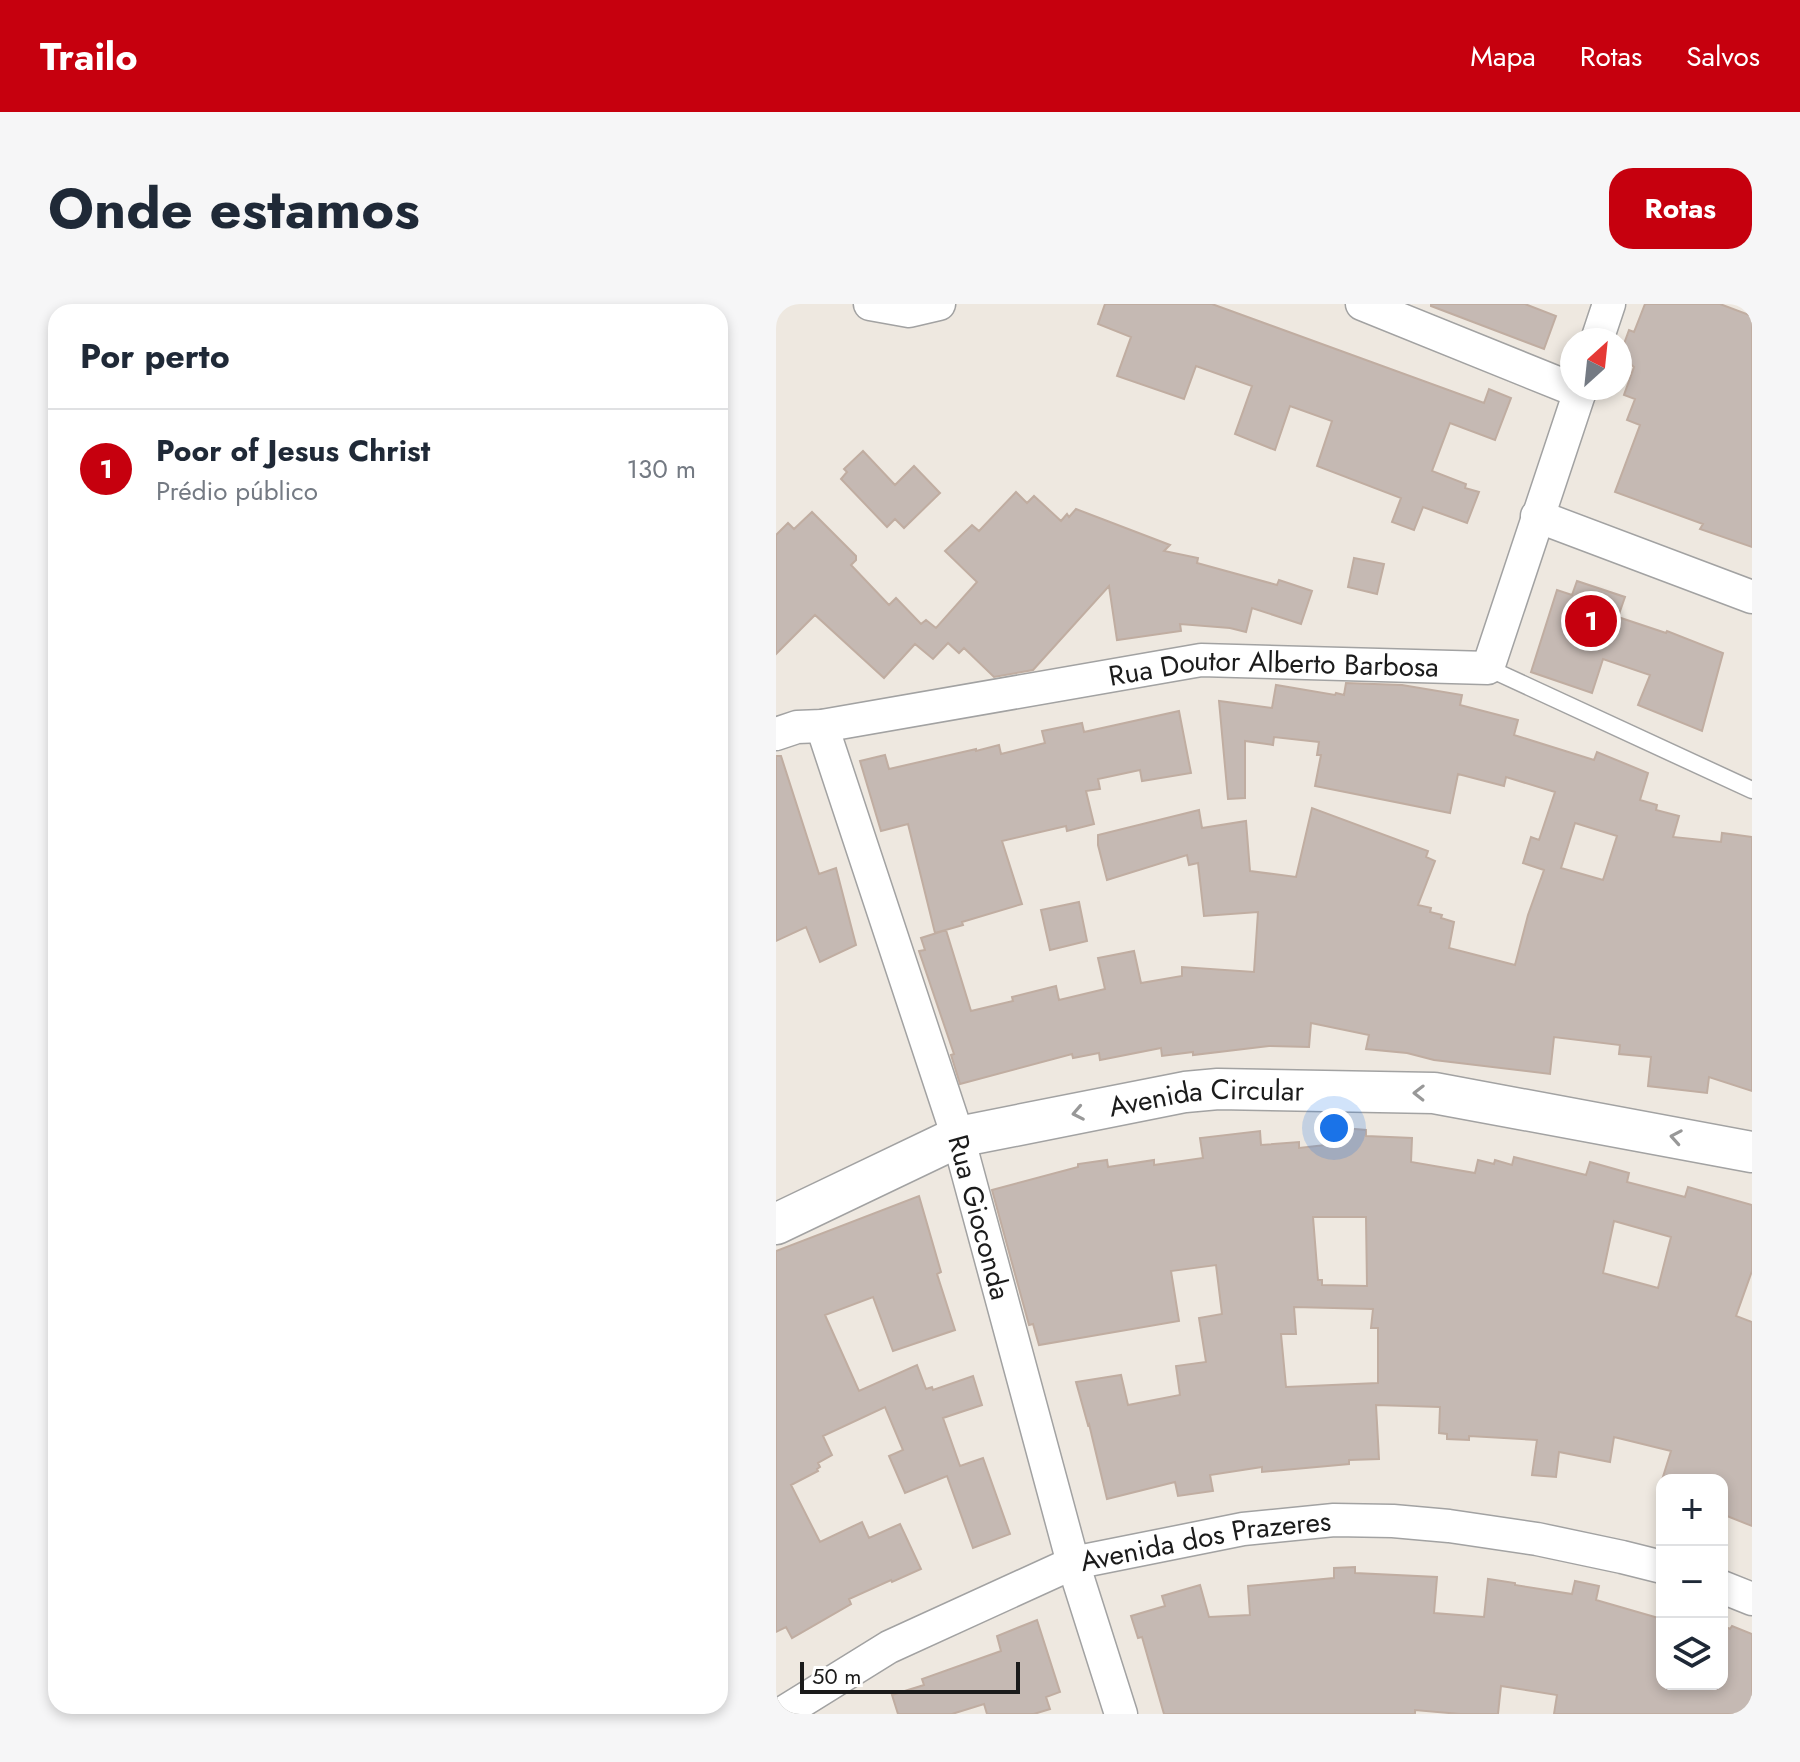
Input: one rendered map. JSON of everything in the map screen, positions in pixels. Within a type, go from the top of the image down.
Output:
[{"type":"street","points":[[870,304],[909,311],[939,304]]},
{"type":"street","points":[[1362,304],[1560,382]]},
{"type":"street","points":[[1601,328],[1609,304]]},
{"type":"street","points":[[1488,668],[1577,400]]},
{"type":"street","points":[[1537,516],[1752,597]]},
{"type":"street","name":"Rua Doutor Alberto Barbosa","points":[[793,725],[1201,660],[1488,668]]},
{"type":"street","name":"Rua Gioconda","points":[[793,725],[958,1137],[1073,1563],[1121,1714]]},
{"type":"street","name":"Avenida Circular","points":[[776,1224],[958,1137],[1185,1092],[1218,1089],[1434,1093],[1752,1152]]},
{"type":"street","name":"Avenida dos Prazeres","points":[[781,1714],[889,1647],[1073,1563],[1243,1529],[1334,1520],[1393,1521],[1494,1531],[1656,1566]]},
{"type":"street","points":[[1728,1589],[1752,1599]]},
{"type":"lane","name":"Rua Doutor Alberto Barbosa","points":[[1488,668],[1752,790]]},
{"type":"building","points":[[1105,304],[1212,304],[1484,403],[1489,389],[1511,398],[1495,440],[1450,423],[1432,471],[1479,492],[1467,523],[1423,507],[1414,530],[1392,522],[1401,498],[1317,466],[1332,421],[1290,406],[1275,450],[1235,434],[1252,386],[1196,366],[1184,399],[1117,376],[1131,337],[1098,324]]},
{"type":"building","points":[[1431,304],[1525,304],[1556,316],[1544,349]]},
{"type":"building","points":[[1645,304],[1720,304],[1752,316],[1752,547],[1700,529],[1703,524],[1615,492],[1640,425],[1627,420],[1635,399],[1632,398],[1634,332]]},
{"type":"building","points":[[863,451],[895,485],[914,466],[940,493],[904,528],[895,519],[887,527],[841,479],[847,472],[844,469]]},
{"type":"building","points":[[1016,492],[1027,503],[1034,496],[1061,521],[1076,509],[1170,545],[1164,551],[1198,558],[1197,563],[1277,585],[1279,580],[1312,591],[1301,624],[1252,608],[1246,632],[1180,624],[1181,631],[1117,640],[1109,586],[1033,670],[994,677],[964,648],[959,653],[948,643],[933,659],[915,644],[884,678],[815,615],[776,654],[776,535],[788,523],[794,529],[812,512],[856,556],[851,565],[889,605],[896,598],[921,624],[926,620],[936,628],[977,582],[945,551],[972,525],[979,531]]},
{"type":"building","points":[[1354,558],[1384,564],[1377,594],[1348,587]]},
{"type":"building","points":[[1577,581],[1625,597],[1618,617],[1667,631],[1723,653],[1702,731],[1638,705],[1650,675],[1603,659],[1592,693],[1531,672],[1557,590],[1572,595]]},
{"type":"building","points":[[1346,683],[1402,685],[1462,695],[1460,705],[1518,720],[1514,735],[1594,760],[1597,752],[1648,773],[1640,800],[1657,805],[1656,810],[1679,816],[1673,837],[1721,842],[1722,833],[1752,837],[1752,1091],[1709,1077],[1707,1093],[1648,1086],[1651,1057],[1619,1054],[1620,1045],[1554,1037],[1550,1074],[1366,1049],[1369,1035],[1311,1023],[1309,1047],[1269,1046],[1162,1056],[1161,1048],[1100,1060],[1099,1053],[1073,1058],[1072,1054],[960,1084],[951,1055],[954,1054],[919,951],[925,950],[921,938],[946,930],[971,1011],[1056,986],[1059,1000],[1105,989],[1098,958],[1134,951],[1141,983],[1182,976],[1182,967],[1254,972],[1258,912],[1204,916],[1198,863],[1189,865],[1187,855],[1107,880],[1098,835],[1199,810],[1202,828],[1246,821],[1250,871],[1296,877],[1312,808],[1428,851],[1426,857],[1435,861],[1418,905],[1431,908],[1430,912],[1454,922],[1449,948],[1515,965],[1544,870],[1523,863],[1531,837],[1539,840],[1555,792],[1506,777],[1504,786],[1458,774],[1450,813],[1315,786],[1321,755],[1317,755],[1319,742],[1274,737],[1273,745],[1245,741],[1245,798],[1228,799],[1219,701],[1272,708],[1276,685],[1344,695]],"holes":[[[1575,823],[1617,836],[1603,880],[1561,868]]]},
{"type":"building","points":[[1179,711],[1191,773],[1142,781],[1140,770],[1098,779],[1100,789],[1086,791],[1094,824],[1067,831],[1066,826],[1002,841],[1022,904],[935,933],[908,824],[881,831],[860,761],[885,755],[889,769],[999,745],[1001,754],[1045,743],[1042,731],[1082,723],[1084,732]]},
{"type":"building","points":[[776,756],[781,756],[819,874],[836,868],[856,945],[820,962],[806,927],[776,941]]},
{"type":"building","points":[[1079,902],[1087,941],[1050,950],[1041,910]]},
{"type":"building","points":[[1343,1128],[1366,1130],[1366,1136],[1412,1138],[1411,1162],[1475,1173],[1478,1160],[1494,1164],[1495,1160],[1512,1165],[1514,1157],[1586,1175],[1590,1162],[1629,1173],[1627,1182],[1685,1197],[1688,1187],[1752,1205],[1752,1271],[1736,1316],[1752,1322],[1752,1526],[1728,1516],[1728,1474],[1664,1474],[1671,1451],[1614,1437],[1610,1462],[1559,1452],[1556,1477],[1532,1475],[1537,1440],[1469,1436],[1469,1440],[1447,1439],[1447,1434],[1439,1433],[1440,1407],[1376,1405],[1379,1459],[1262,1472],[1262,1467],[1210,1475],[1213,1491],[1178,1496],[1175,1482],[1107,1499],[1076,1382],[1121,1375],[1128,1405],[1180,1395],[1176,1366],[1206,1362],[1199,1318],[1222,1314],[1216,1265],[1171,1271],[1179,1321],[1039,1345],[1033,1324],[1029,1325],[992,1190],[1078,1167],[1078,1164],[1107,1160],[1108,1167],[1154,1160],[1154,1165],[1203,1158],[1200,1138],[1260,1131],[1261,1145],[1299,1142],[1299,1148],[1343,1143]],"holes":[[[1313,1217],[1366,1217],[1367,1286],[1322,1285],[1322,1280],[1318,1280]],[[1614,1221],[1671,1237],[1658,1288],[1603,1273]],[[1294,1307],[1373,1309],[1371,1328],[1378,1328],[1378,1383],[1286,1387],[1281,1334],[1296,1334]]]},
{"type":"building","points":[[919,1196],[941,1272],[937,1274],[955,1330],[893,1351],[873,1297],[825,1315],[859,1391],[917,1365],[926,1389],[932,1387],[933,1390],[973,1376],[982,1405],[943,1418],[960,1466],[983,1458],[1010,1534],[973,1548],[947,1476],[905,1493],[889,1456],[903,1450],[885,1407],[823,1436],[832,1455],[818,1463],[818,1471],[791,1485],[820,1542],[862,1522],[869,1538],[900,1524],[921,1569],[849,1599],[851,1604],[792,1638],[786,1627],[776,1632],[776,1251]]},
{"type":"building","points":[[1355,1567],[1355,1573],[1437,1577],[1434,1613],[1484,1617],[1488,1579],[1572,1594],[1575,1581],[1599,1586],[1596,1600],[1656,1617],[1656,1690],[1728,1690],[1728,1628],[1732,1626],[1752,1634],[1752,1714],[1554,1714],[1557,1695],[1501,1686],[1498,1714],[1415,1710],[1415,1714],[1164,1714],[1142,1637],[1138,1638],[1131,1616],[1165,1606],[1162,1596],[1200,1585],[1209,1617],[1250,1615],[1248,1586],[1334,1578],[1334,1568]]},
{"type":"building","points":[[1037,1620],[1060,1692],[1046,1697],[1050,1709],[1034,1714],[987,1714],[984,1704],[952,1714],[898,1714],[892,1695],[924,1685],[922,1679],[1001,1651],[997,1636]]},
{"type":"place","name":"Poor of Jesus Christ","points":[[1591,621]]}]
